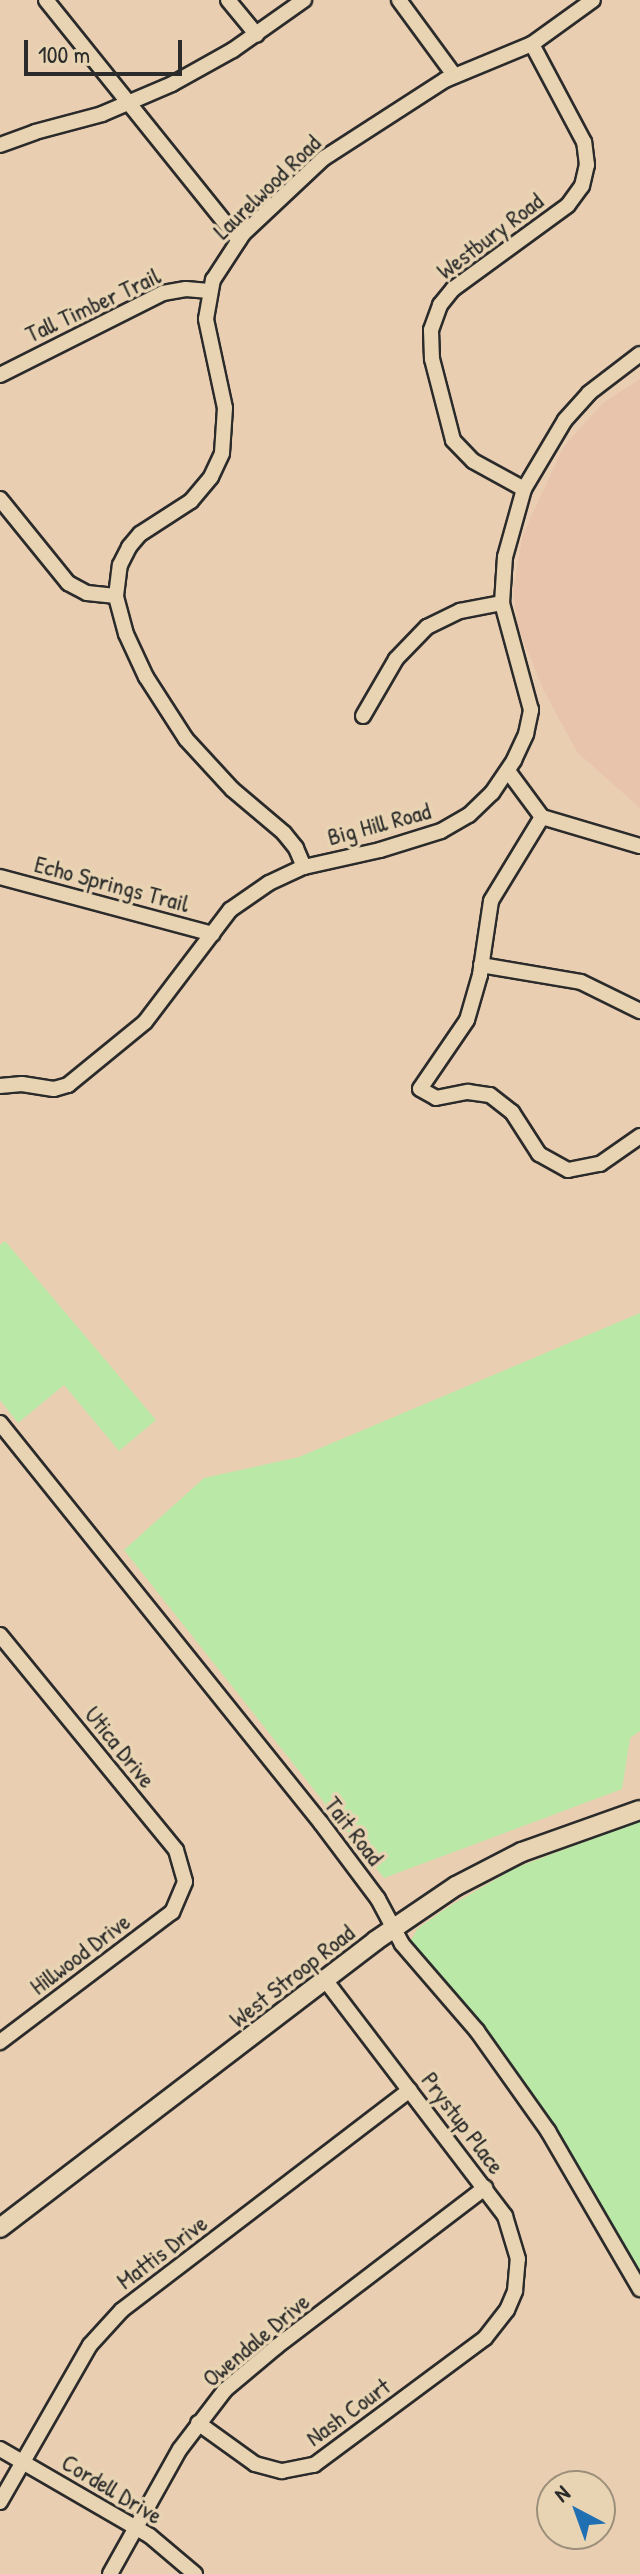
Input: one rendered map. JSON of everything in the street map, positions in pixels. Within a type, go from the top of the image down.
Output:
[{"type":"main road","name":"West Stroop Road","points":[[0,2228],[393,1928],[491,1866],[553,1839],[640,1810]]},
{"type":"street","points":[[46,0],[239,240]]},
{"type":"street","points":[[228,0],[257,35]]},
{"type":"street","points":[[0,145],[130,103],[203,68],[257,35],[304,0]]},
{"type":"street","points":[[399,0],[454,75]]},
{"type":"street","name":"Laurelwood Road","points":[[304,867],[296,848],[284,833],[232,789],[186,739],[146,677],[127,635],[116,596],[120,565],[129,547],[140,534],[191,501],[211,477],[222,453],[225,408],[207,339],[209,291],[219,266],[239,240],[324,158],[390,113],[454,75],[532,44],[593,0]]},
{"type":"street","name":"Westbury Road","points":[[524,489],[473,461],[453,440],[432,359],[431,330],[443,300],[458,283],[568,205],[582,186],[587,165],[584,142],[532,44]]},
{"type":"street","name":"Tall Timber Trail","points":[[0,375],[163,293],[186,289],[209,291]]},
{"type":"street","name":"Big Hill Road","points":[[0,1086],[22,1084],[54,1089],[68,1085],[145,1022],[240,900],[304,867],[380,850],[441,831],[480,806],[508,771],[526,734],[531,710],[502,603],[505,557],[524,489],[565,420],[600,383],[640,354]]},
{"type":"street","points":[[0,499],[68,583],[87,593],[116,596]]},
{"type":"street","points":[[363,716],[396,659],[427,627],[460,611],[502,603]]},
{"type":"street","points":[[508,771],[542,817],[640,846]]},
{"type":"street","points":[[542,817],[491,901],[481,965],[467,1020],[420,1089],[436,1098],[468,1092],[490,1095],[512,1112],[539,1154],[568,1170],[600,1164],[640,1136]]},
{"type":"street","name":"Echo Springs Trail","points":[[0,877],[212,934]]},
{"type":"street","points":[[481,965],[581,982],[640,1011]]},
{"type":"street","name":"Tait Road","points":[[0,1423],[321,1823],[378,1899],[402,1944],[477,2031],[532,2107],[640,2289]]},
{"type":"street","name":"Utica Drive","points":[[0,1635],[176,1850],[184,1869],[182,1896]]},
{"type":"street","name":"Hillwood Drive","points":[[0,2042],[172,1912],[182,1896]]},
{"type":"street","name":"Prystup Place","points":[[326,1981],[505,2216],[515,2242],[517,2278],[507,2310]]},
{"type":"street","name":"Mattis Drive","points":[[0,2502],[90,2345],[122,2310],[410,2090]]},
{"type":"street","name":"Owendale Drive","points":[[110,2574],[198,2423],[246,2371],[485,2188]]},
{"type":"street","name":"Nash Court","points":[[198,2423],[255,2464],[282,2471],[314,2465],[472,2349],[507,2310]]},
{"type":"street","name":"Cordell Drive","points":[[0,2449],[136,2527],[195,2574]]},
{"type":"shaded area","points":[[640,379],[640,808],[577,752],[543,689],[518,628],[513,590],[523,534],[564,446],[603,403]]},
{"type":"green space","points":[[5,1241],[156,1420],[119,1451],[64,1385],[18,1423],[0,1400],[0,1245]]},
{"type":"green space","points":[[640,1313],[640,1731],[630,1738],[622,1789],[384,1878],[124,1550],[204,1478],[299,1457]]},
{"type":"green space","points":[[640,1821],[640,2283],[623,2250],[411,1941],[417,1929],[448,1907],[515,1868]]}]
